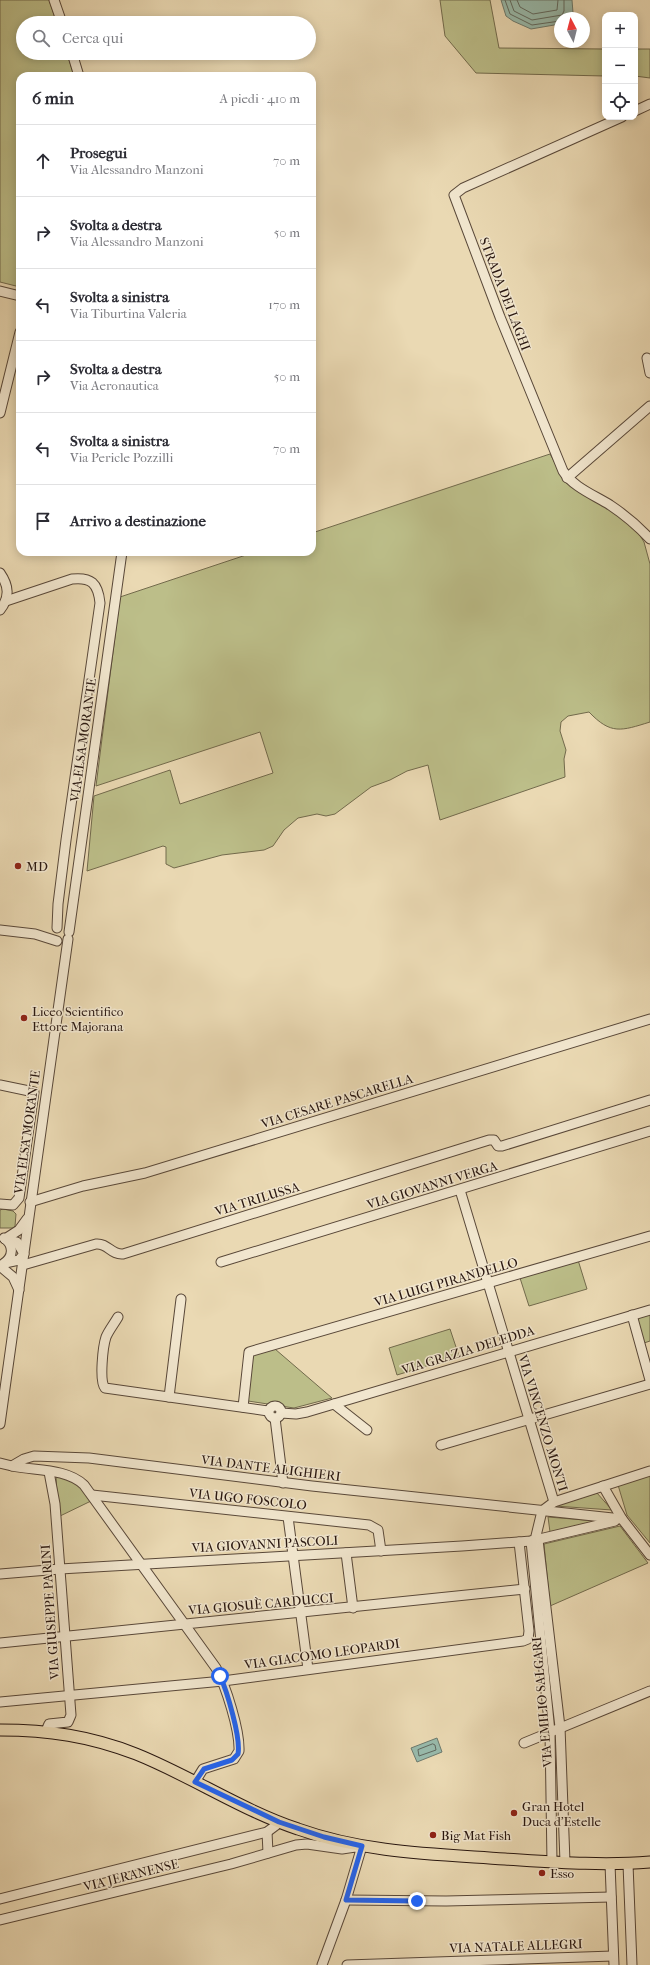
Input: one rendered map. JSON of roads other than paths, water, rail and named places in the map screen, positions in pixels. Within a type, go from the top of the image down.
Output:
[{"type":"main road","points":[[0,1730],[46,1731],[72,1735],[121,1748],[150,1760],[279,1822],[324,1837],[362,1846],[408,1853],[552,1862],[610,1864],[650,1862]]},
{"type":"street","points":[[54,0],[60,16]]},
{"type":"street","points":[[74,60],[78,72]]},
{"type":"street","points":[[638,110],[650,104]]},
{"type":"street","name":"STRADA DEI LAGHI","points":[[615,120],[463,188],[454,195],[536,410],[561,468],[567,478],[626,517],[650,539]]},
{"type":"street","points":[[0,290],[16,295]]},
{"type":"street","points":[[0,413],[16,348]]},
{"type":"street","points":[[647,358],[650,373]]},
{"type":"street","points":[[567,478],[650,406]]},
{"type":"street","name":"VIA ELSA MORANTE","points":[[0,1424],[121,556]]},
{"type":"street","points":[[0,573],[7,587],[6,601],[0,610]]},
{"type":"street","points":[[6,601],[72,579],[81,578],[90,580],[99,592],[100,603],[65,847],[56,928],[53,934],[57,941]]},
{"type":"street","points":[[0,930],[35,934],[63,942],[69,935],[64,927],[35,934]]},
{"type":"street","name":"VIA CESARE PASCARELLA","points":[[30,1202],[90,1184],[145,1173],[650,1019]]},
{"type":"street","points":[[0,1085],[34,1092],[18,1198],[13,1205],[0,1204]]},
{"type":"street","name":"VIA TRILUSSA","points":[[23,1265],[96,1244],[104,1245],[117,1254],[125,1254],[488,1140],[494,1140],[498,1146],[650,1100]]},
{"type":"street","name":"VIA GIOVANNI VERGA","points":[[221,1262],[650,1132]]},
{"type":"street","name":"VIA VINCENZO MONTI","points":[[460,1190],[507,1352],[554,1502]]},
{"type":"street","points":[[3,1238],[19,1230],[28,1216]]},
{"type":"street","name":"VIA LUIGI PIRANDELLO","points":[[243,1407],[249,1352],[650,1236]]},
{"type":"street","points":[[2,1265],[19,1260],[24,1254],[17,1242],[3,1238]]},
{"type":"street","points":[[2,1265],[9,1260],[12,1251],[9,1242],[3,1238]]},
{"type":"street","points":[[2,1265],[13,1277],[19,1290]]},
{"type":"street","points":[[169,1397],[182,1299]]},
{"type":"street","name":"VIA GRAZIA DELEDDA","points":[[278,1415],[292,1414],[334,1404],[650,1310]]},
{"type":"street","points":[[632,1315],[650,1380]]},
{"type":"street","points":[[118,1317],[105,1342],[102,1379],[103,1386],[110,1389],[268,1411],[271,1417],[278,1415],[283,1483]]},
{"type":"street","points":[[441,1445],[650,1384]]},
{"type":"street","points":[[334,1404],[367,1430]]},
{"type":"street","name":"VIA DANTE ALIGHIERI","points":[[12,1466],[31,1456],[66,1456],[109,1460],[283,1483],[622,1519]]},
{"type":"street","points":[[0,1463],[76,1478],[92,1495],[216,1668],[223,1681],[234,1720],[239,1747],[238,1754],[232,1760],[204,1769],[195,1782]]},
{"type":"street","points":[[535,1540],[542,1511],[554,1502],[650,1471]]},
{"type":"street","name":"VIA GIUSEPPE PARINI","points":[[46,1731],[48,1724],[66,1723],[70,1720],[55,1504],[49,1472]]},
{"type":"street","points":[[603,1486],[622,1519],[650,1555]]},
{"type":"street","name":"VIA UGO FOSCOLO","points":[[92,1495],[374,1527],[378,1532],[381,1551]]},
{"type":"street","points":[[288,1517],[308,1669]]},
{"type":"street","name":"VIA GIOVANNI PASCOLI","points":[[0,1574],[141,1564],[519,1542],[535,1540],[622,1519]]},
{"type":"street","name":"VIA EMILIO SALGARI","points":[[535,1540],[560,1727],[565,1862]]},
{"type":"street","name":"VIA EMILIO SALGARI","points":[[535,1540],[550,1732],[552,1862]]},
{"type":"street","points":[[519,1542],[525,1589]]},
{"type":"street","points":[[346,1553],[353,1608]]},
{"type":"street","name":"VIA GIOSUÈ CARDUCCI","points":[[0,1643],[353,1608],[525,1589]]},
{"type":"street","name":"VIA GIACOMO LEOPARDI","points":[[0,1702],[69,1697],[223,1681],[518,1642],[528,1638],[529,1631],[525,1589]]},
{"type":"street","points":[[524,1743],[650,1691]]},
{"type":"street","points":[[0,1726],[24,1730]]},
{"type":"street","points":[[268,1853],[267,1832],[279,1822]]},
{"type":"street","name":"VIA JERANENSE","points":[[0,1899],[267,1832]]},
{"type":"street","name":"VIA JERANENSE","points":[[0,1920],[231,1864],[303,1844],[338,1849],[362,1846]]},
{"type":"street","points":[[322,1965],[346,1900],[362,1846]]},
{"type":"street","points":[[610,1864],[613,1961]]},
{"type":"street","points":[[628,1864],[632,1965]]},
{"type":"street","points":[[346,1900],[439,1901],[611,1897]]},
{"type":"street","name":"VIA NATALE ALLEGRI","points":[[347,1965],[613,1961]]},
{"type":"water","points":[[501,0],[572,0],[573,12],[554,12],[554,25],[531,29],[513,21],[506,16]]},
{"type":"water","points":[[437,1738],[442,1752],[417,1762],[411,1748]]},
{"type":"place","name":"MD","points":[[18,866]]},
{"type":"place","name":"Liceo Scientifico Ettore Majorana","points":[[24,1018]]},
{"type":"place","name":"Gran Hotel Duca d'Estelle","points":[[514,1813]]},
{"type":"place","name":"Big Mat Fish","points":[[433,1835]]},
{"type":"place","name":"Esso","points":[[542,1873]]}]
